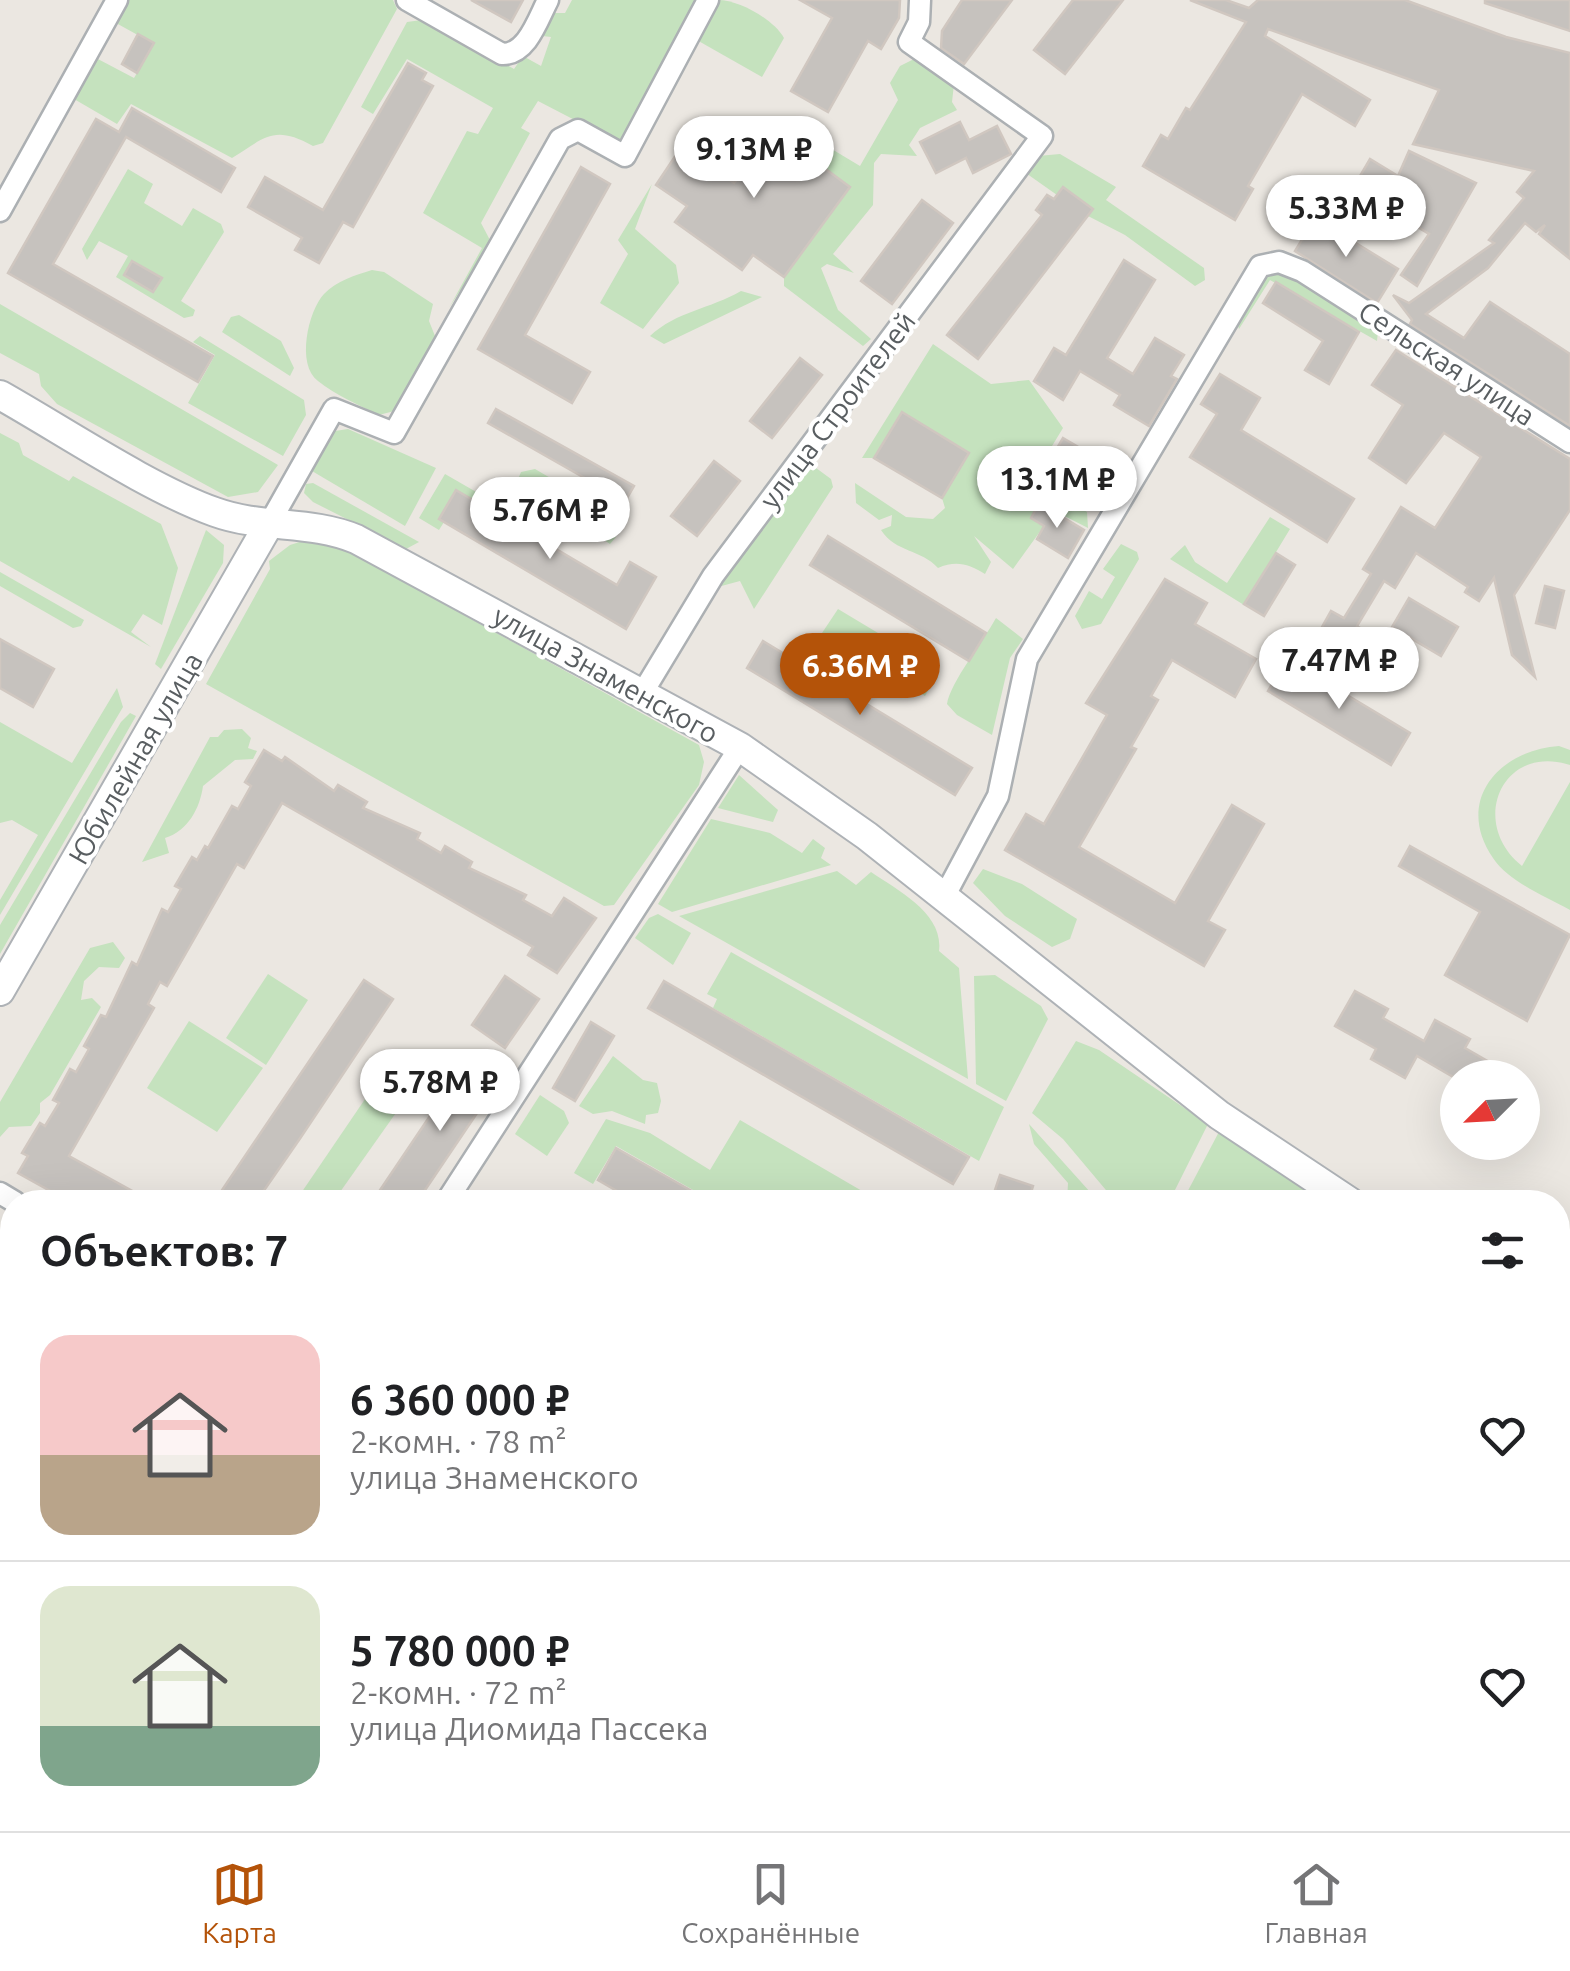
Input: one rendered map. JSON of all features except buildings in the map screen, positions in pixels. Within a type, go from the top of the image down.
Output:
[{"type":"main road","name":"улица Знаменского","points":[[0,395],[190,502],[217,513],[270,524],[326,527],[356,539],[740,746],[854,826],[1220,1115],[1332,1190]]},
{"type":"main road","name":"Юбилейная улица","points":[[0,991],[270,524]]},
{"type":"street","points":[[0,212],[117,0]]},
{"type":"street","points":[[407,0],[502,54],[510,54],[524,44],[548,0]]},
{"type":"street","points":[[270,524],[334,409],[394,433],[560,139],[578,130],[625,156],[708,0]]},
{"type":"street","name":"улица Строителей","points":[[643,692],[713,576],[1042,136],[909,42],[919,22],[920,0]]},
{"type":"street","name":"Сельская улица","points":[[943,899],[998,796],[1027,659],[1260,266],[1270,262],[1302,271],[1570,442]]},
{"type":"street","points":[[454,1190],[740,746]]},
{"type":"green space","points":[[128,0],[393,0],[397,9],[323,143],[313,146],[288,136],[270,136],[232,158],[131,104],[117,124],[74,99],[96,58],[134,78],[154,44],[116,23]]},
{"type":"green space","points":[[572,0],[698,0],[619,143],[538,101],[521,128],[530,133],[481,223],[491,242],[449,308],[482,248],[423,213],[467,131],[478,134],[493,108],[407,59],[373,114],[361,107],[407,22],[429,19],[514,69],[523,56],[541,66],[551,37],[534,35],[547,13],[565,13]]},
{"type":"green space","points":[[718,0],[755,12],[784,38],[762,77],[695,39]]},
{"type":"green space","points":[[914,59],[954,84],[952,102],[957,110],[920,128],[909,145],[917,156],[881,154],[874,163],[873,205],[833,254],[854,273],[827,264],[821,268],[838,310],[871,339],[863,346],[784,286],[784,277],[850,187],[773,130],[779,123],[801,138],[805,133],[860,166],[898,100],[890,83],[900,66]]},
{"type":"green space","points":[[1060,154],[1116,187],[1106,200],[1204,268],[1205,280],[1195,286],[1125,235],[1088,216],[1093,210],[1063,187],[1057,195],[1023,171],[1038,156]]},
{"type":"green space","points":[[128,169],[153,184],[144,203],[182,226],[193,208],[221,224],[224,232],[181,301],[195,310],[193,316],[184,318],[116,277],[128,256],[99,241],[87,260],[82,249]]},
{"type":"green space","points":[[652,184],[635,229],[676,265],[679,283],[643,329],[600,303],[628,254],[618,240]]},
{"type":"green space","points":[[372,270],[384,272],[433,304],[429,321],[437,341],[398,410],[379,415],[318,381],[307,363],[306,351],[309,325],[324,294],[340,282]]},
{"type":"green space","points":[[1276,270],[1290,273],[1378,331],[1377,341],[1270,280],[1239,329],[1237,322],[1266,274]]},
{"type":"green space","points":[[741,291],[762,297],[664,344],[650,336],[671,321]]},
{"type":"green space","points":[[0,304],[278,465],[258,492],[228,497],[57,404],[41,386],[39,374],[0,353]]},
{"type":"green space","points":[[239,315],[281,341],[294,368],[290,376],[222,332],[231,317]]},
{"type":"green space","points":[[200,336],[304,400],[306,415],[283,456],[188,403],[215,355],[193,342]]},
{"type":"green space","points":[[933,344],[991,384],[1029,380],[1063,428],[1038,469],[1020,458],[1009,475],[1054,504],[1060,496],[1087,512],[1088,528],[1039,503],[1031,518],[1044,526],[1013,569],[974,536],[991,562],[985,574],[962,564],[938,568],[887,537],[881,530],[891,526],[892,515],[879,520],[856,503],[855,483],[906,517],[933,519],[945,508],[942,498],[875,458],[862,458]]},
{"type":"green space","points":[[348,429],[436,468],[405,526],[312,471],[335,431]]},
{"type":"green space","points":[[0,433],[19,443],[23,455],[69,481],[73,476],[161,524],[178,568],[162,625],[143,614],[131,632],[151,647],[0,561]]},
{"type":"green space","points":[[812,465],[831,479],[833,487],[754,609],[740,581],[714,588]]},
{"type":"green space","points":[[535,469],[595,504],[596,519],[616,537],[610,544],[589,530],[587,523],[543,497],[538,503],[519,492],[516,484],[521,472]]},
{"type":"green space","points":[[445,474],[478,493],[474,501],[456,491],[439,519],[444,522],[439,530],[419,518]]},
{"type":"green space","points":[[313,483],[419,542],[406,549],[313,502],[304,493],[306,484]]},
{"type":"green space","points":[[1270,517],[1290,529],[1244,605],[1170,559],[1185,545],[1195,562],[1227,583]]},
{"type":"green space","points":[[206,530],[224,545],[223,563],[161,669],[155,664]]},
{"type":"green space","points":[[306,540],[334,543],[699,745],[704,762],[699,785],[614,905],[604,906],[206,684],[270,569],[269,561],[290,545]]},
{"type":"green space","points":[[1121,544],[1137,552],[1139,559],[1101,624],[1082,629],[1075,616],[1089,591],[1102,599],[1115,577],[1103,569]]},
{"type":"green space","points":[[0,572],[84,620],[81,626],[73,628],[0,586]]},
{"type":"green space","points":[[838,609],[878,633],[863,658],[822,633]]},
{"type":"green space","points":[[996,618],[1023,639],[1010,658],[992,735],[957,715],[947,704],[961,673]]},
{"type":"green space","points":[[881,635],[939,671],[925,696],[866,660]]},
{"type":"green space","points":[[117,688],[123,707],[0,915],[0,900],[38,835],[12,820],[0,823],[0,722],[72,763]]},
{"type":"green space","points":[[130,713],[136,716],[0,954],[0,925]]},
{"type":"green space","points":[[242,729],[251,738],[248,748],[257,751],[253,759],[235,760],[203,786],[192,818],[165,838],[169,853],[142,862],[210,737],[218,737],[224,730]]},
{"type":"green space","points":[[1559,746],[1570,750],[1570,765],[1546,761],[1526,765],[1511,776],[1500,791],[1497,829],[1506,848],[1522,866],[1570,782],[1570,910],[1528,888],[1500,867],[1482,837],[1478,817],[1481,799],[1501,768],[1518,757]]},
{"type":"green space","points":[[739,775],[778,810],[773,822],[718,808]]},
{"type":"green space","points":[[711,819],[770,833],[802,853],[813,839],[825,848],[821,858],[831,865],[672,912],[658,904]]},
{"type":"green space","points":[[983,869],[1022,884],[1077,919],[1070,939],[1052,947],[1005,916],[973,883]]},
{"type":"green space","points":[[837,871],[856,885],[871,872],[917,905],[934,926],[939,951],[959,968],[968,1079],[679,916]]},
{"type":"green space","points":[[658,914],[691,933],[673,965],[635,938],[649,918]]},
{"type":"green space","points":[[113,942],[125,958],[119,968],[99,967],[84,981],[81,1000],[92,998],[101,1007],[50,1095],[40,1103],[40,1113],[31,1126],[9,1127],[0,1137],[0,1102],[90,948]]},
{"type":"green space","points":[[731,952],[1004,1107],[979,1161],[713,1008],[717,999],[707,994]]},
{"type":"green space","points":[[268,974],[308,1000],[266,1065],[226,1038]]},
{"type":"green space","points":[[995,975],[1041,1006],[1048,1019],[1006,1101],[976,1084],[974,976]]},
{"type":"green space","points":[[189,1021],[263,1068],[217,1132],[147,1088]]},
{"type":"green space","points":[[1076,1041],[1099,1050],[1208,1124],[1175,1190],[1106,1190],[1063,1139],[1032,1113]]},
{"type":"green space","points":[[613,1056],[643,1080],[657,1083],[661,1101],[658,1113],[646,1115],[645,1124],[612,1111],[593,1114],[579,1106]]},
{"type":"green space","points":[[378,1080],[405,1100],[341,1190],[303,1190]]},
{"type":"green space","points":[[540,1095],[564,1111],[569,1123],[547,1156],[515,1134]]},
{"type":"green space","points":[[606,1119],[650,1133],[710,1170],[740,1120],[860,1190],[693,1190],[616,1146],[593,1184],[574,1173]]},
{"type":"green space","points":[[1029,1124],[1088,1190],[1068,1190],[1068,1183],[1034,1144]]},
{"type":"green space","points":[[1221,1128],[1316,1190],[1188,1190]]}]
